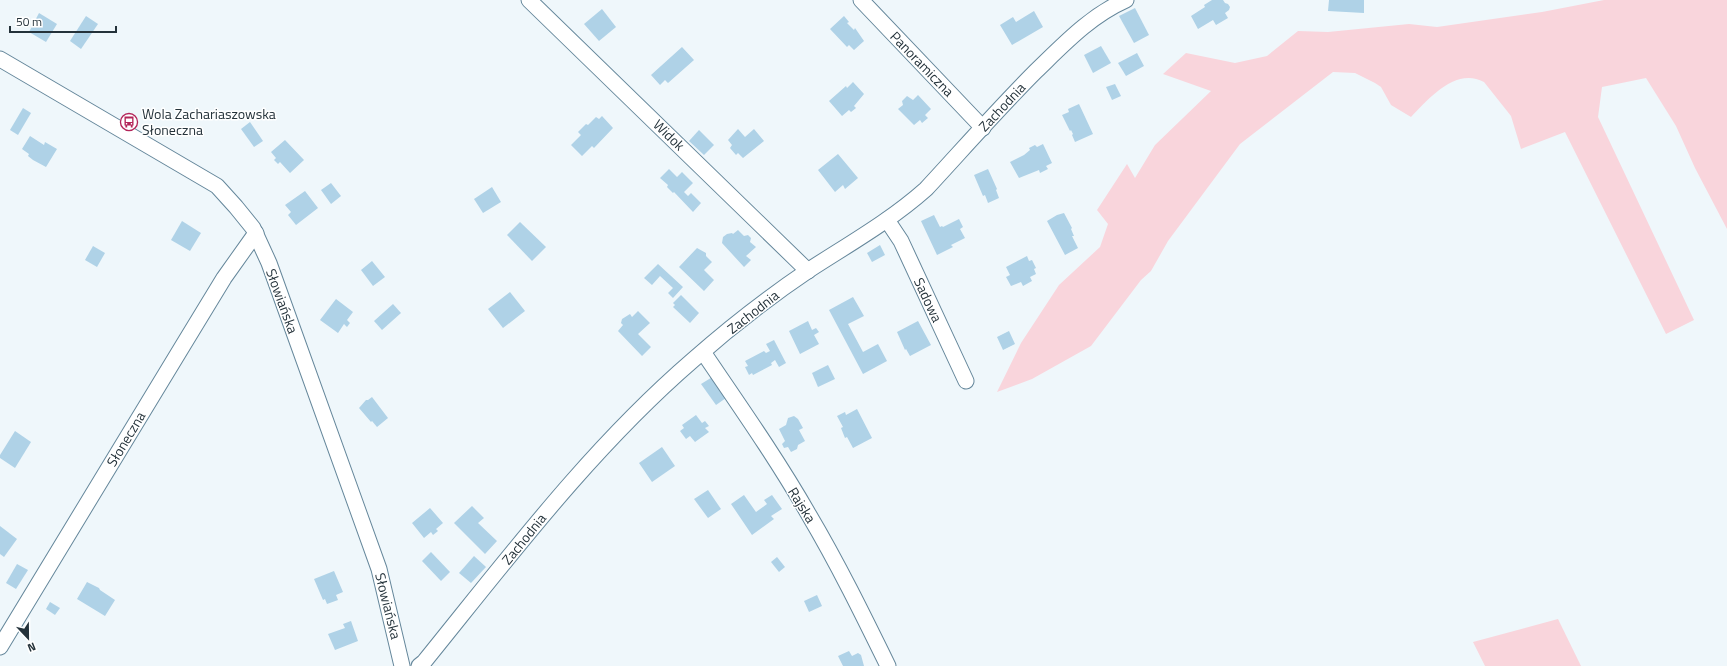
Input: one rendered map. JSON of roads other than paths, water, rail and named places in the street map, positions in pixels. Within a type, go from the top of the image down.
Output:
[{"type":"street","name":"Widok","points":[[529,0],[808,271]]},
{"type":"street","name":"Panoramiczna","points":[[861,0],[983,128]]},
{"type":"street","name":"Zachodnia","points":[[419,666],[424,662],[582,470],[623,425],[703,352],[762,304],[808,271],[887,220],[926,188],[1024,84],[1071,37],[1100,13],[1126,0]]},
{"type":"street","name":"Słowiańska","points":[[0,58],[217,186],[236,206],[256,233],[269,263],[379,569],[402,666]]},
{"type":"street","name":"Sadowa","points":[[887,220],[901,242],[966,380]]},
{"type":"street","name":"Słoneczna","points":[[0,647],[224,278],[256,233]]},
{"type":"street","name":"Rajska","points":[[703,352],[742,409],[809,514],[841,572],[888,666]]},
{"type":"place","name":"Wola Zachariaszowska Słoneczna","points":[[129,122]]}]
